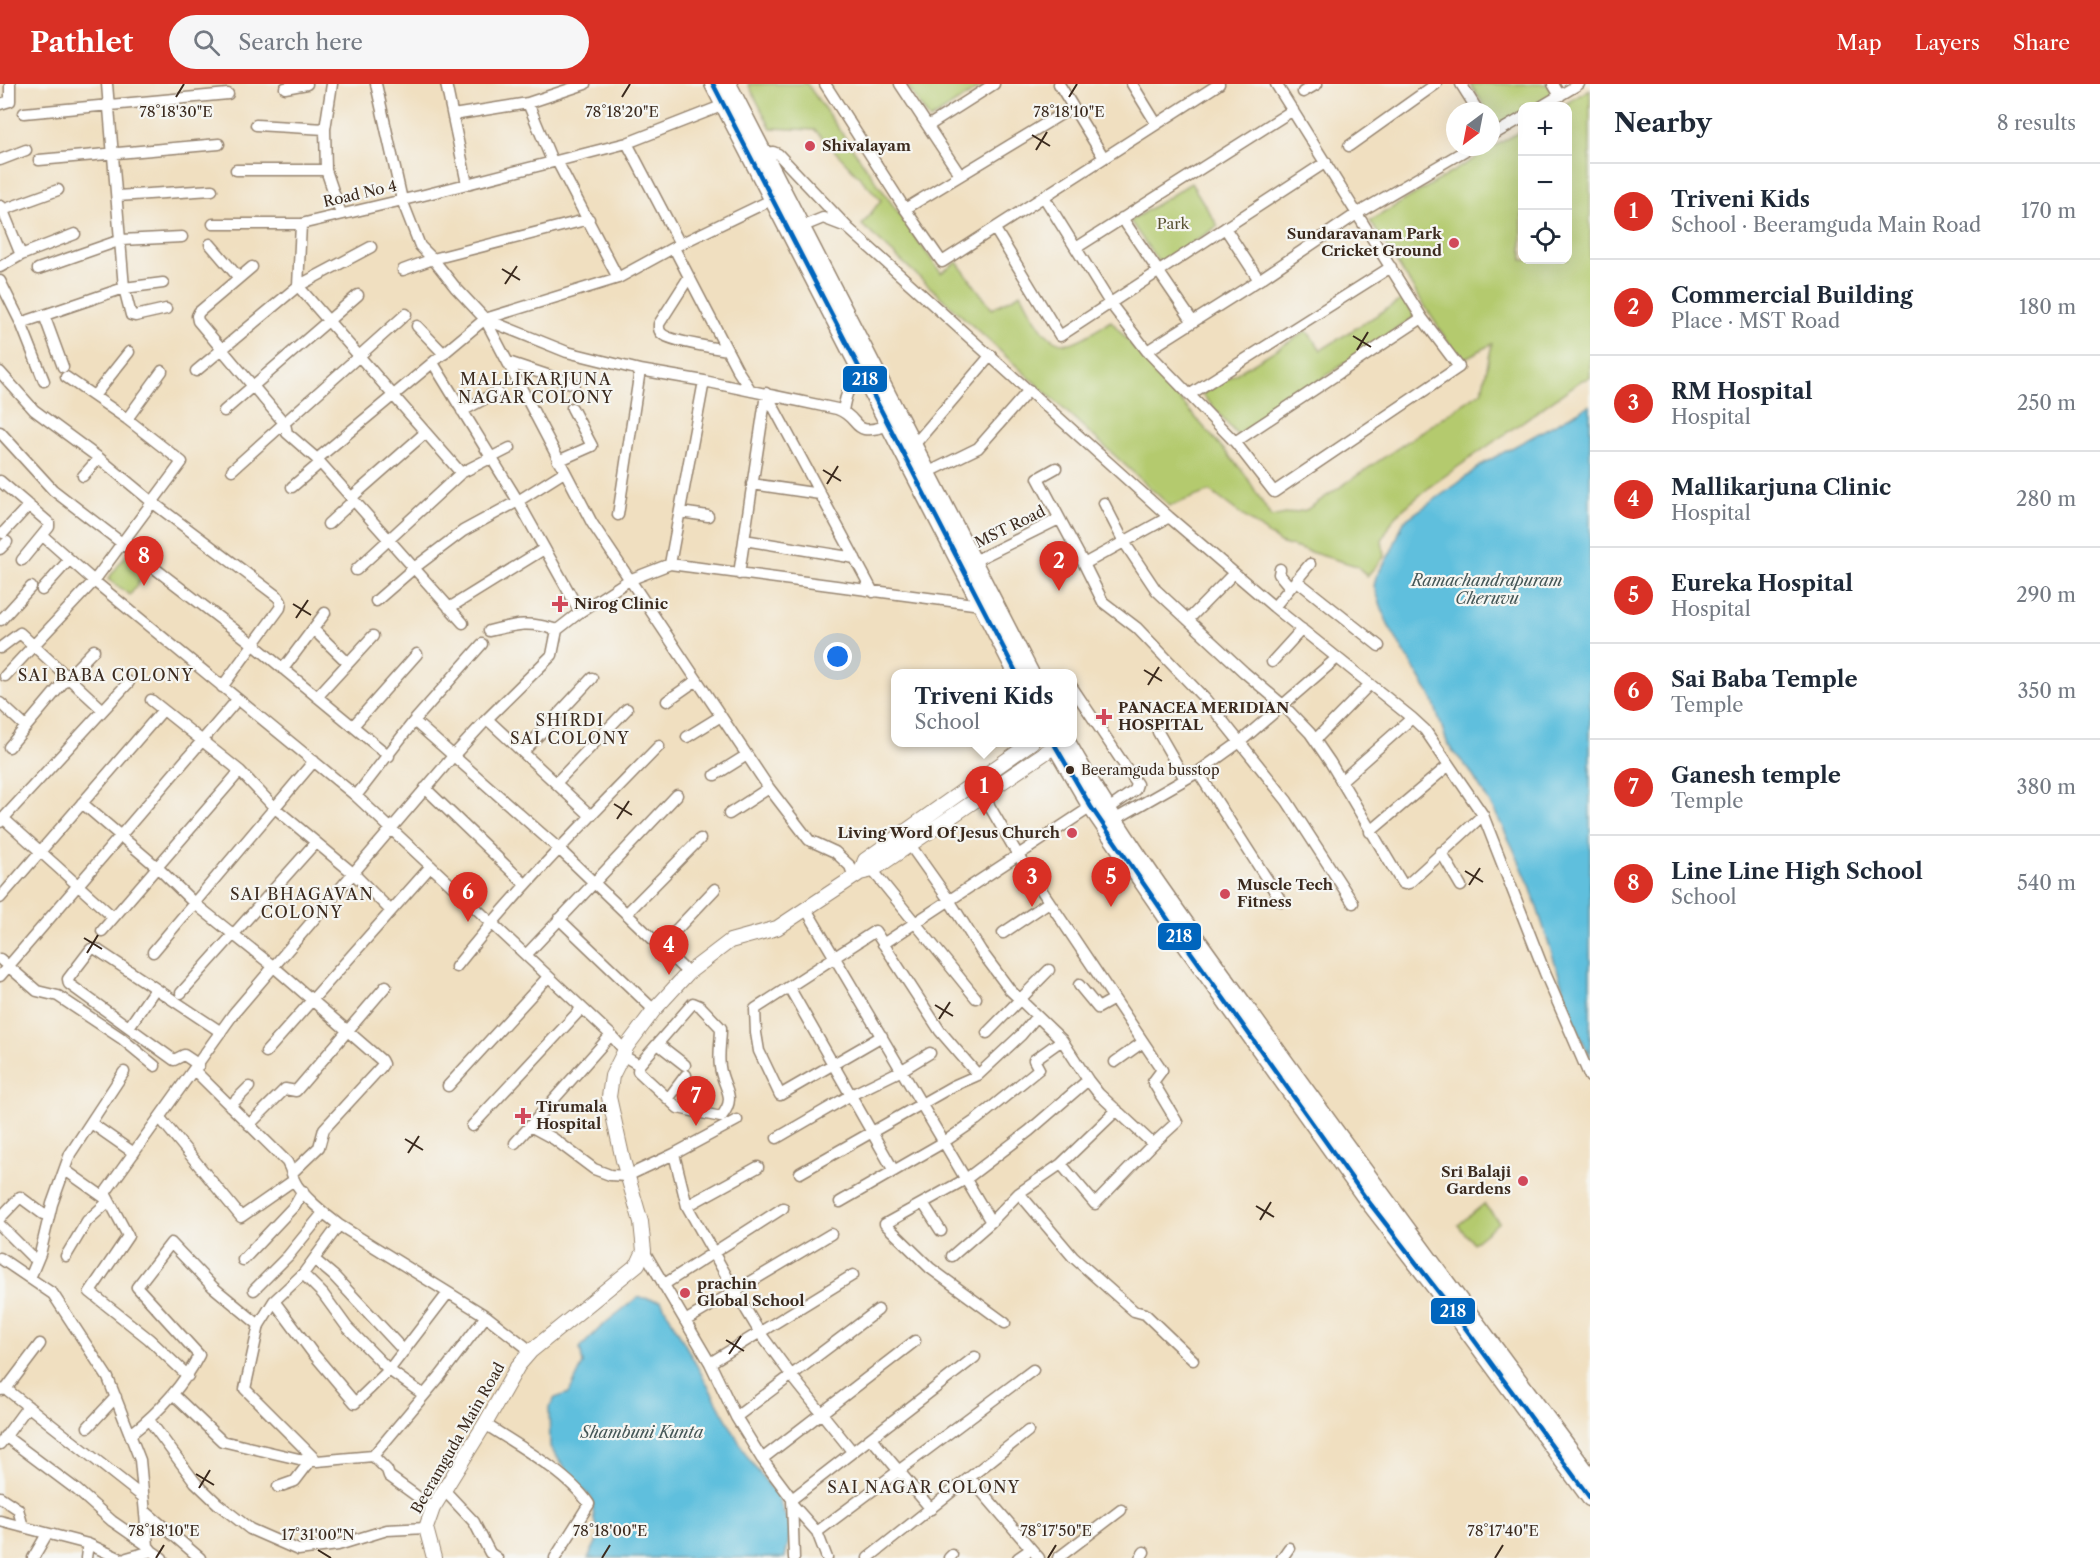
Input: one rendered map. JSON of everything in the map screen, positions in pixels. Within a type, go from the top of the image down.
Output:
[{"type":"highway","points":[[713,84],[863,375],[942,514],[981,605],[1014,669]]},
{"type":"highway","points":[[728,84],[914,445],[927,473],[932,495]]},
{"type":"highway","points":[[942,514],[974,561],[1028,669]]},
{"type":"highway","points":[[1061,747],[1365,1197],[1444,1299],[1590,1498]]},
{"type":"highway","points":[[1104,812],[1188,938],[1590,1477]]},
{"type":"main road","points":[[644,1251],[641,1221],[627,1176],[609,1097],[612,1076],[623,1053],[654,1010],[688,973],[730,941],[777,928],[806,909],[863,870],[1025,747]]},
{"type":"main road","points":[[863,870],[910,845],[1055,747]]},
{"type":"main road","name":"Beeramguda Main Road","points":[[434,1558],[426,1528],[433,1508],[518,1366],[531,1352],[638,1264],[644,1251]]},
{"type":"street","points":[[0,104],[10,100],[10,84]]},
{"type":"street","points":[[106,84],[124,288],[131,315],[166,309]]},
{"type":"street","points":[[285,88],[307,84]]},
{"type":"street","points":[[332,84],[325,129],[326,170],[341,214]]},
{"type":"street","points":[[376,84],[402,200],[420,246],[485,319],[592,524],[769,788],[809,840],[834,852],[850,866],[863,870],[916,922],[976,998]]},
{"type":"street","points":[[446,84],[467,184]]},
{"type":"street","points":[[453,115],[528,103],[585,84]]},
{"type":"street","points":[[826,84],[942,262],[1219,84]]},
{"type":"street","points":[[900,84],[960,175]]},
{"type":"street","points":[[1059,84],[1104,158]]},
{"type":"street","points":[[1132,84],[1156,123]]},
{"type":"street","points":[[1044,197],[1110,303],[1147,351],[1235,442],[1274,492],[1460,367],[1422,318],[1276,84]]},
{"type":"street","points":[[1303,92],[1317,84]]},
{"type":"street","points":[[1349,146],[1436,84]]},
{"type":"street","points":[[1461,84],[1472,102]]},
{"type":"street","points":[[1553,84],[1560,96]]},
{"type":"street","points":[[1549,102],[1579,84]]},
{"type":"street","points":[[928,126],[991,85]]},
{"type":"street","points":[[24,113],[228,94]]},
{"type":"street","points":[[528,103],[555,161],[589,219],[618,278]]},
{"type":"street","name":"Road No 4","points":[[213,224],[301,224],[627,142],[723,105]]},
{"type":"street","points":[[905,208],[1073,106]]},
{"type":"street","points":[[1076,248],[1293,110]]},
{"type":"street","points":[[1500,130],[1518,120]]},
{"type":"street","points":[[256,125],[325,129]]},
{"type":"street","points":[[627,142],[677,246],[689,277],[751,391]]},
{"type":"street","points":[[39,160],[219,144]]},
{"type":"street","points":[[0,160],[26,150]]},
{"type":"street","points":[[764,153],[778,154],[849,229],[1169,517],[1274,607],[1425,730],[1483,814],[1545,973],[1590,1077]]},
{"type":"street","points":[[1147,351],[1259,280],[1358,213],[1456,156]]},
{"type":"street","points":[[995,229],[1060,336],[1085,322],[1158,271],[1326,162]]},
{"type":"street","points":[[236,170],[326,170]]},
{"type":"street","points":[[21,255],[1,209],[58,190]]},
{"type":"street","points":[[117,196],[212,190]]},
{"type":"street","points":[[292,487],[319,461],[485,319],[618,278],[771,200]]},
{"type":"street","points":[[801,227],[823,218],[849,229]]},
{"type":"street","points":[[1122,218],[1193,322]]},
{"type":"street","points":[[403,270],[589,219]]},
{"type":"street","points":[[301,224],[298,286],[461,473]]},
{"type":"street","points":[[1225,228],[1259,280]]},
{"type":"street","points":[[0,267],[21,255],[75,234]]},
{"type":"street","points":[[38,269],[121,240],[182,237]]},
{"type":"street","points":[[210,244],[239,278]]},
{"type":"street","points":[[196,371],[298,286],[371,247]]},
{"type":"street","points":[[252,267],[199,312],[198,321],[285,424],[287,433],[319,461],[463,623]]},
{"type":"street","points":[[1189,395],[1391,267]]},
{"type":"street","points":[[689,277],[659,324],[659,329],[662,334],[672,339],[727,350]]},
{"type":"street","points":[[0,281],[21,323],[44,381]]},
{"type":"street","points":[[21,323],[124,288],[163,283]]},
{"type":"street","points":[[224,411],[358,295]]},
{"type":"street","points":[[232,470],[406,314]]},
{"type":"street","points":[[5,676],[94,581],[182,462],[64,372],[44,315]]},
{"type":"street","points":[[1235,442],[1422,318]]},
{"type":"street","points":[[485,319],[567,352],[640,370],[766,393],[843,411],[862,429],[870,430],[890,425]]},
{"type":"street","points":[[417,326],[444,354]]},
{"type":"street","points":[[94,396],[129,352]]},
{"type":"street","points":[[914,445],[991,355]]},
{"type":"street","points":[[508,362],[574,384]]},
{"type":"street","points":[[433,363],[518,501],[580,612]]},
{"type":"street","points":[[618,515],[640,370]]},
{"type":"street","points":[[126,419],[162,371]]},
{"type":"street","points":[[0,372],[34,410],[278,597],[281,602],[280,608],[222,687]]},
{"type":"street","points":[[843,411],[849,387],[863,375]]},
{"type":"street","points":[[670,564],[704,381]]},
{"type":"street","points":[[927,473],[978,448],[1029,390]]},
{"type":"street","points":[[462,411],[497,392]]},
{"type":"street","points":[[739,574],[766,393]]},
{"type":"street","points":[[766,393],[873,592]]},
{"type":"street","points":[[558,461],[592,446],[572,408]]},
{"type":"street","points":[[0,432],[53,490],[253,644],[389,756]]},
{"type":"street","points":[[328,524],[426,433]]},
{"type":"street","points":[[356,570],[461,473],[510,448]]},
{"type":"street","points":[[83,476],[99,458]]},
{"type":"street","points":[[1056,468],[1038,478],[1102,602],[1137,628],[1206,700],[1287,801],[1353,903]]},
{"type":"street","points":[[376,601],[414,568],[463,531],[518,501],[564,472]]},
{"type":"street","points":[[0,481],[49,523],[50,527],[22,560]]},
{"type":"street","points":[[752,484],[820,494]]},
{"type":"street","points":[[1104,503],[1124,542],[1156,590],[1284,706],[1314,740],[1370,832],[1405,884],[1483,814]]},
{"type":"street","points":[[3,542],[29,505]]},
{"type":"street","points":[[680,512],[708,516]]},
{"type":"street","points":[[1084,564],[1169,517]]},
{"type":"street","name":"MST Road","points":[[974,561],[1059,519]]},
{"type":"street","points":[[43,536],[237,700],[356,796],[611,1035],[623,1053],[639,1065]]},
{"type":"street","points":[[744,540],[855,558]]},
{"type":"street","points":[[449,608],[544,549]]},
{"type":"street","points":[[16,635],[0,620],[69,560]]},
{"type":"street","points":[[188,1376],[150,1339],[90,1292],[128,1236],[105,1193],[160,1118],[219,1031],[454,755],[487,718],[552,655],[557,630],[629,580],[670,564],[981,605]]},
{"type":"street","points":[[1274,607],[1310,564]]},
{"type":"street","points":[[1280,569],[1281,578],[1293,583],[1379,646]]},
{"type":"street","points":[[1188,620],[1234,573]]},
{"type":"street","points":[[283,669],[325,613]]},
{"type":"street","points":[[489,631],[539,624],[557,630]]},
{"type":"street","points":[[313,629],[348,663]]},
{"type":"street","points":[[1272,662],[1302,629]]},
{"type":"street","points":[[0,648],[20,633],[103,710]]},
{"type":"street","points":[[317,697],[373,636]]},
{"type":"street","points":[[356,796],[414,721],[482,644]]},
{"type":"street","points":[[9,747],[67,678],[94,650]]},
{"type":"street","points":[[353,726],[417,654]]},
{"type":"street","points":[[883,944],[1018,855],[1104,812],[1198,772],[1284,706],[1337,658]]},
{"type":"street","points":[[523,752],[592,678]]},
{"type":"street","points":[[667,700],[697,680]]},
{"type":"street","points":[[113,917],[41,851],[2,820],[129,682]]},
{"type":"street","points":[[1314,740],[1370,684]]},
{"type":"street","points":[[1077,694],[1137,784],[1135,790],[1104,812]]},
{"type":"street","points":[[151,700],[240,771],[275,808],[354,874],[391,911]]},
{"type":"street","points":[[155,1066],[121,1038],[58,996],[37,991],[2,967],[79,885],[119,835],[237,700]]},
{"type":"street","points":[[0,703],[26,727]]},
{"type":"street","points":[[556,783],[627,709]]},
{"type":"street","points":[[0,898],[163,710]]},
{"type":"street","points":[[687,737],[721,716]]},
{"type":"street","points":[[487,718],[591,816]]},
{"type":"street","points":[[1341,781],[1412,718]]},
{"type":"street","points":[[414,721],[559,849],[688,973]]},
{"type":"street","points":[[1158,732],[1185,779]]},
{"type":"street","points":[[456,967],[525,884],[659,746]]},
{"type":"street","points":[[715,775],[747,755]]},
{"type":"street","points":[[153,952],[314,761]]},
{"type":"street","points":[[1370,832],[1449,765]]},
{"type":"street","points":[[102,931],[240,771]]},
{"type":"street","points":[[1198,772],[1281,901]]},
{"type":"street","points":[[425,788],[525,884]]},
{"type":"street","points":[[729,814],[769,788]]},
{"type":"street","points":[[526,955],[677,795]]},
{"type":"street","points":[[983,795],[1018,855],[1162,1070],[1153,1082],[1177,1122],[1095,1204],[1061,1164]]},
{"type":"street","points":[[82,803],[157,867],[194,903],[274,967],[383,1064],[324,1129],[320,1147],[294,1176],[242,1216],[160,1118]]},
{"type":"street","points":[[627,913],[700,839]]},
{"type":"street","points":[[180,993],[316,842]]},
{"type":"street","points":[[910,845],[1010,990],[1062,1040],[1099,1094],[1153,1144]]},
{"type":"street","points":[[1441,852],[1461,886]]},
{"type":"street","points":[[266,1052],[431,866]]},
{"type":"street","points":[[661,946],[715,889]]},
{"type":"street","points":[[1003,933],[1049,902]]},
{"type":"street","points":[[806,909],[991,1222]]},
{"type":"street","points":[[559,919],[654,1010]]},
{"type":"street","points":[[882,1036],[780,1095],[759,1051],[755,1009],[875,931],[939,1031],[978,1075]]},
{"type":"street","points":[[219,1031],[96,949],[91,949],[68,979],[69,984],[174,1060],[184,1055],[230,1106],[287,1162],[303,1191],[323,1213],[486,1316],[531,1352]]},
{"type":"street","points":[[987,1033],[1049,970]]},
{"type":"street","points":[[448,1086],[548,977]]},
{"type":"street","points":[[1079,985],[1098,1008],[1114,999]]},
{"type":"street","points":[[249,1125],[285,1089],[296,1092],[386,986]]},
{"type":"street","points":[[789,987],[894,1171]]},
{"type":"street","points":[[129,1027],[155,989]]},
{"type":"street","points":[[693,1004],[700,1006],[722,1028],[720,1068],[730,1098],[729,1107],[721,1117],[678,1108],[638,1071],[639,1065],[658,1044],[693,1004]]},
{"type":"street","points":[[472,1126],[581,1009]]},
{"type":"street","points":[[800,1173],[978,1075],[1021,1035],[1037,1016]]},
{"type":"street","points":[[515,1143],[611,1035]]},
{"type":"street","points":[[840,1202],[944,1142],[976,1120],[1039,1069],[1034,1060],[1062,1040]]},
{"type":"street","points":[[1115,1062],[1143,1042]]},
{"type":"street","points":[[658,1044],[686,1070],[668,1099]]},
{"type":"street","points":[[777,1138],[930,1053]]},
{"type":"street","points":[[30,1278],[40,1254],[52,1204],[70,1154],[124,1072]]},
{"type":"street","points":[[1005,1323],[930,1268],[885,1224],[966,1179],[1029,1131],[1088,1080]]},
{"type":"street","points":[[230,1106],[249,1088]]},
{"type":"street","points":[[952,1256],[991,1222],[1019,1193],[1061,1164],[1117,1110]]},
{"type":"street","points":[[530,1126],[554,1139],[594,1168],[610,1175],[627,1176],[737,1120]]},
{"type":"street","points":[[91,1123],[134,1153]]},
{"type":"street","points":[[674,1154],[687,1206],[760,1333],[852,1451]]},
{"type":"street","points":[[687,1206],[758,1167]]},
{"type":"street","points":[[65,1170],[110,1201]]},
{"type":"street","points":[[243,1260],[295,1206],[303,1191]]},
{"type":"street","points":[[1019,1193],[1073,1257],[1134,1311],[1145,1314],[1193,1360]]},
{"type":"street","points":[[0,1218],[21,1197],[43,1214]]},
{"type":"street","points":[[66,1256],[87,1221],[110,1201]]},
{"type":"street","points":[[923,1203],[941,1231]]},
{"type":"street","points":[[663,1285],[783,1208]]},
{"type":"street","points":[[254,1290],[288,1256],[323,1213]]},
{"type":"street","points":[[0,1225],[32,1257]]},
{"type":"street","points":[[314,1461],[245,1389],[259,1325],[274,1301],[315,1260],[339,1225]]},
{"type":"street","points":[[685,1321],[831,1234]]},
{"type":"street","points":[[130,1434],[149,1420],[174,1395],[188,1376],[199,1355],[137,1287],[171,1243],[213,1287],[259,1325]]},
{"type":"street","points":[[644,1251],[710,1363],[736,1417],[762,1459],[817,1532],[827,1558]]},
{"type":"street","points":[[315,1260],[334,1276],[404,1351]]},
{"type":"street","points":[[2,1264],[30,1278],[53,1294],[108,1378],[140,1460],[150,1548]]},
{"type":"street","points":[[303,1274],[323,1294],[347,1327],[389,1370],[424,1395]]},
{"type":"street","points":[[710,1363],[854,1275]]},
{"type":"street","points":[[274,1301],[312,1352],[355,1403],[389,1370],[448,1293]]},
{"type":"street","points":[[736,1417],[878,1310]]},
{"type":"street","points":[[174,1395],[222,1441],[314,1461],[373,1456],[486,1316]]},
{"type":"street","points":[[762,1459],[915,1341]]},
{"type":"street","points":[[40,1344],[3,1390],[143,1497]]},
{"type":"street","points":[[793,1502],[852,1451],[975,1357]]},
{"type":"street","points":[[817,1532],[1033,1370]]},
{"type":"street","points":[[88,1427],[116,1397]]},
{"type":"street","points":[[28,1407],[3,1440],[77,1490],[112,1521],[162,1558]]},
{"type":"street","points":[[149,1420],[195,1482],[219,1504],[250,1529],[298,1550],[338,1545],[387,1530],[426,1528]]},
{"type":"street","points":[[485,1424],[534,1456],[579,1490],[589,1504],[555,1558]]},
{"type":"street","points":[[868,1558],[1028,1431]]},
{"type":"street","points":[[871,1438],[931,1509]]},
{"type":"street","points":[[373,1456],[387,1470],[389,1476],[433,1508]]},
{"type":"street","points":[[278,1487],[295,1481],[314,1461]]},
{"type":"street","points":[[970,1478],[1035,1554],[1018,1558]]},
{"type":"street","points":[[444,1490],[474,1522],[490,1553],[497,1558]]},
{"type":"street","points":[[0,1497],[18,1509],[23,1527]]},
{"type":"street","points":[[793,1502],[794,1558]]},
{"type":"street","points":[[1058,1558],[1121,1509]]},
{"type":"street","points":[[145,1511],[200,1558]]},
{"type":"street","points":[[0,1521],[88,1544],[119,1558]]},
{"type":"street","points":[[33,1558],[47,1534]]},
{"type":"street","points":[[86,1558],[88,1544]]},
{"type":"street","points":[[127,1558],[150,1548]]},
{"type":"street","points":[[1282,1558],[1289,1548]]},
{"type":"green space","points":[[748,84],[807,84],[941,273],[957,262],[992,309],[1021,293],[1034,318],[1046,334],[1061,343],[1080,340],[1111,321],[1245,474],[1271,517],[1306,510],[1482,391],[1492,344],[1460,361],[1370,221],[1479,156],[1500,156],[1500,143],[1518,132],[1518,264],[1572,264],[1572,102],[1569,102],[1590,89],[1590,378],[1582,380],[1432,485],[1395,516],[1382,540],[1384,557],[1367,576],[1357,566],[1280,543],[1210,491],[1170,506],[862,225],[881,200],[815,130],[771,128]]},
{"type":"green space","points":[[906,84],[985,84],[930,120]]},
{"type":"green space","points":[[1470,84],[1548,84],[1555,95],[1543,102],[1518,102],[1518,118],[1500,129],[1500,102],[1482,102]]},
{"type":"green space","name":"Park","points":[[1191,183],[1218,226],[1160,264],[1130,221]]},
{"type":"green space","points":[[1404,298],[1415,317],[1237,435],[1202,394],[1307,331],[1321,350]]},
{"type":"green space","points":[[127,554],[148,570],[130,595],[108,579]]},
{"type":"green space","points":[[1484,1204],[1499,1222],[1473,1243],[1458,1225]]},
{"type":"water","name":"Ramachandrapuram Cheruvu","points":[[1590,405],[1590,1058],[1572,1015],[1530,886],[1513,848],[1495,812],[1470,771],[1448,745],[1432,698],[1388,625],[1374,586],[1376,577],[1391,552],[1404,521],[1486,462]]},
{"type":"water","name":"Shambuni Kunta","points":[[638,1297],[661,1301],[748,1458],[778,1497],[791,1530],[785,1558],[588,1558],[601,1533],[594,1520],[592,1499],[569,1474],[550,1447],[549,1407],[555,1398],[569,1393],[583,1364],[580,1348],[603,1325]]},
{"type":"transit line","name":"218","points":[[713,84],[1014,669]]},
{"type":"transit line","name":"218","points":[[1056,747],[1091,807],[1180,937],[1365,1197],[1444,1299],[1590,1498]]},
{"type":"place","name":"Shivalayam","points":[[810,146]]},
{"type":"place","name":"Sundaravanam Park Cricket Ground","points":[[1454,243]]},
{"type":"place","name":"Line Line High School","points":[[144,586]]},
{"type":"place","name":"Commercial Building","points":[[1059,591]]},
{"type":"place","name":"Nirog Clinic","points":[[560,604]]},
{"type":"place","name":"PANACEA MERIDIAN HOSPITAL","points":[[1104,717]]},
{"type":"place","name":"Beeramguda busstop","points":[[1070,770]]},
{"type":"place","name":"Triveni Kids","points":[[984,816]]},
{"type":"place","name":"Living Word Of Jesus Church","points":[[1072,833]]},
{"type":"place","name":"Muscle Tech Fitness","points":[[1225,894]]},
{"type":"place","name":"RM Hospital","points":[[1032,907]]},
{"type":"place","name":"Eureka Hospital","points":[[1111,907]]},
{"type":"place","name":"Sai Baba Temple","points":[[468,922]]},
{"type":"place","name":"Mallikarjuna Clinic","points":[[669,975]]},
{"type":"place","name":"Tirumala Hospital","points":[[523,1116]]},
{"type":"place","name":"Ganesh temple","points":[[696,1126]]},
{"type":"place","name":"Sri Balaji Gardens","points":[[1523,1181]]},
{"type":"place","name":"prachin Global School","points":[[685,1293]]},
{"type":"district","name":"MALLIKARJUNA NAGAR COLONY","points":[[536,388]]},
{"type":"district","name":"SAI BABA COLONY","points":[[106,675]]},
{"type":"district","name":"SHIRDI SAI COLONY","points":[[570,729]]},
{"type":"district","name":"SAI BHAGAVAN COLONY","points":[[302,903]]},
{"type":"district","name":"SAI NAGAR COLONY","points":[[924,1487]]}]
